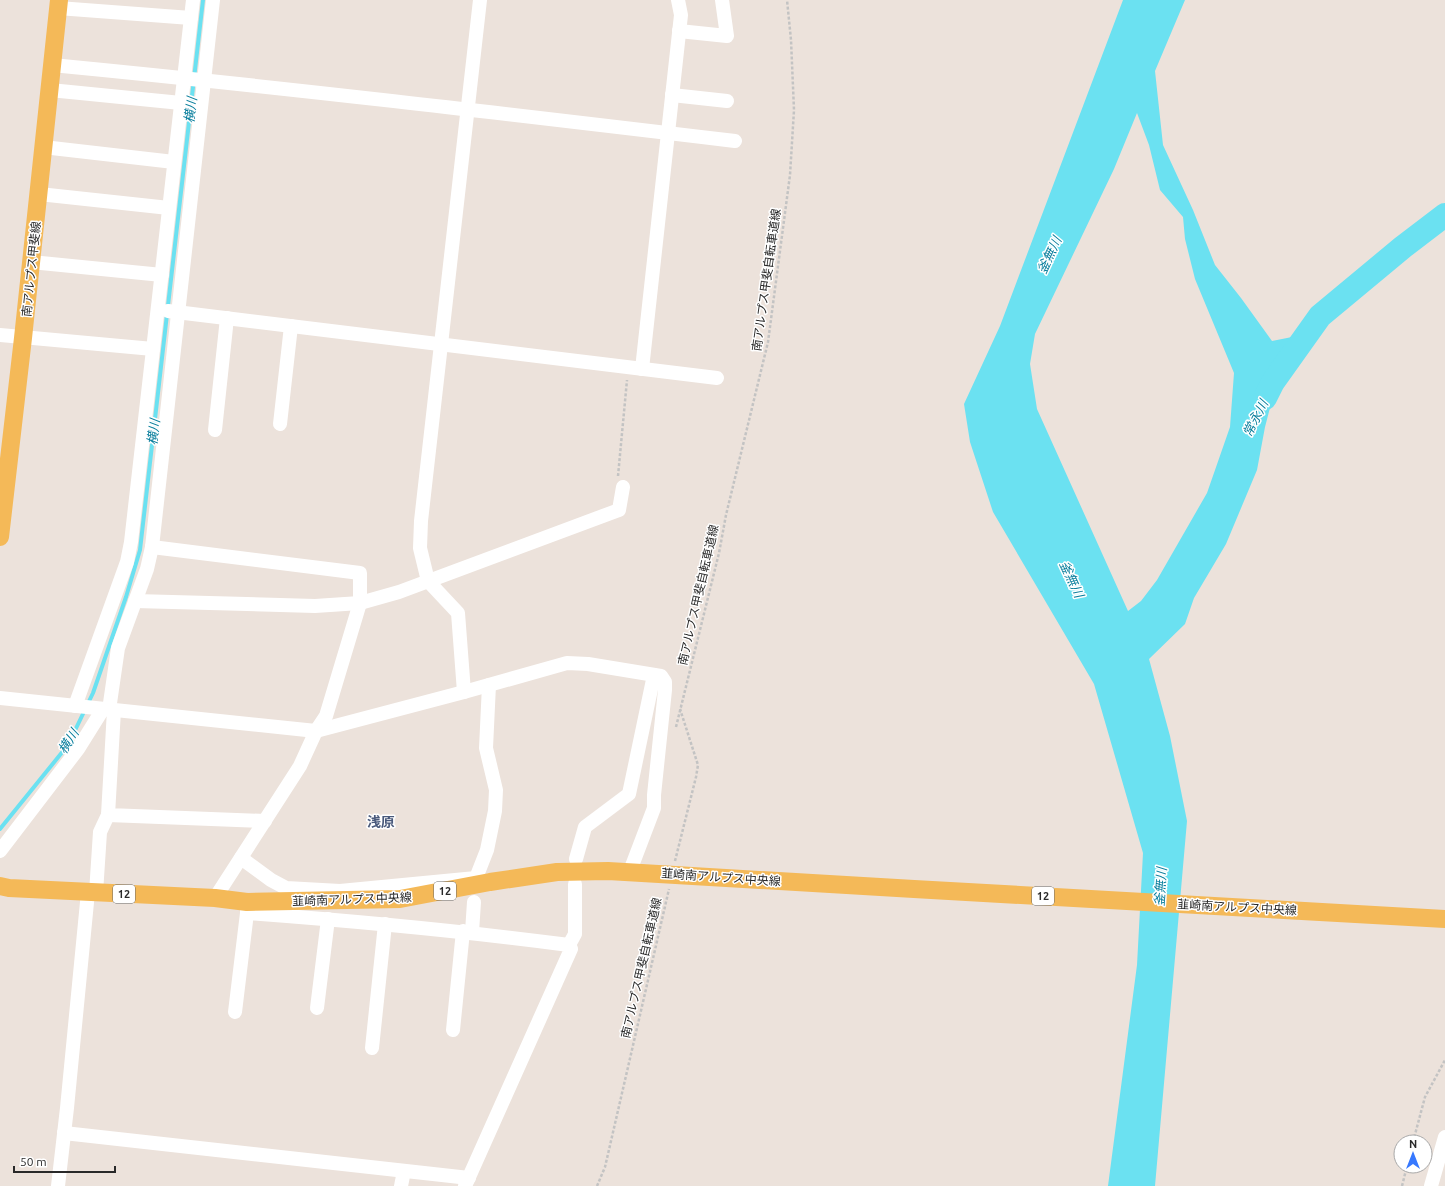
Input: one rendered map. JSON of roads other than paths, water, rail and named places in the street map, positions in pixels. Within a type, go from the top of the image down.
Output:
[{"type":"main road","name":"南アルプス甲斐線","points":[[0,537],[44,148],[58,4]]},
{"type":"main road","name":"韮崎南アルプス中央線","points":[[0,886],[9,888],[215,898],[247,908],[400,899],[490,882],[557,872],[608,871],[1445,919]]},
{"type":"street","points":[[78,707],[127,562],[131,542],[193,0]]},
{"type":"street","points":[[58,1186],[100,832],[108,815],[106,710],[118,648],[147,569],[152,547],[213,0]]},
{"type":"street","points":[[464,692],[458,613],[428,581],[420,548],[421,521],[440,344],[480,0]]},
{"type":"street","points":[[635,368],[672,95],[681,15],[678,0]]},
{"type":"street","points":[[679,31],[727,36],[722,0]]},
{"type":"street","points":[[58,4],[190,18]]},
{"type":"street","points":[[52,65],[468,109],[735,141]]},
{"type":"street","points":[[50,90],[181,103]]},
{"type":"street","points":[[672,95],[727,101]]},
{"type":"street","points":[[44,148],[174,162]]},
{"type":"street","points":[[38,194],[169,208]]},
{"type":"street","points":[[31,262],[162,275]]},
{"type":"street","points":[[158,310],[717,378]]},
{"type":"street","points":[[215,430],[227,318]]},
{"type":"street","points":[[280,424],[291,326]]},
{"type":"street","points":[[0,335],[153,348]]},
{"type":"street","points":[[135,601],[315,606],[360,603],[399,592],[619,510],[623,487]]},
{"type":"street","points":[[152,547],[360,573],[360,603],[326,716],[316,731],[300,766],[215,898]]},
{"type":"street","points":[[0,698],[316,731],[567,663],[588,664],[658,676],[665,682],[665,690],[654,795],[654,808],[635,872]]},
{"type":"street","points":[[576,859],[585,827],[629,794],[658,676]]},
{"type":"street","points":[[241,858],[271,880],[286,888],[340,891],[476,878],[487,850],[495,811],[496,790],[486,748],[489,685]]},
{"type":"street","points":[[0,851],[106,710]]},
{"type":"street","points":[[108,815],[265,820]]},
{"type":"street","points":[[64,1132],[404,1171],[467,1182],[571,949],[569,945],[575,934],[575,884]]},
{"type":"street","points":[[452,1030],[474,902]]},
{"type":"street","points":[[236,1012],[247,908],[328,919],[468,932],[569,945]]},
{"type":"street","points":[[317,1008],[328,919]]},
{"type":"street","points":[[372,1048],[385,924]]},
{"type":"street","points":[[1431,1186],[1445,1137]]},
{"type":"street","points":[[402,1186],[404,1171]]},
{"type":"water","name":"釜無川","points":[[1123,0],[1185,0],[1155,71],[1163,145],[1193,210],[1215,265],[1272,341],[1307,334],[1279,373],[1265,427],[1257,470],[1226,544],[1194,598],[1185,624],[1149,659],[1170,736],[1187,821],[1155,1186],[1108,1186],[1137,965],[1143,853],[1094,684],[993,512],[970,442],[964,404],[1000,326]],"holes":[[[1137,113],[1149,145],[1160,190],[1183,217],[1185,239],[1195,279],[1234,373],[1230,427],[1207,493],[1157,580],[1141,601],[1128,611],[1037,409],[1030,364],[1035,334],[1114,169]]]},
{"type":"waterway","name":"横川","points":[[0,829],[68,745],[93,693],[126,597],[140,550],[203,0]]},
{"type":"waterway","name":"常永川","points":[[1265,398],[1273,382],[1320,316],[1403,247],[1445,215]]},
{"type":"district","name":"浅原","points":[[381,822]]}]
